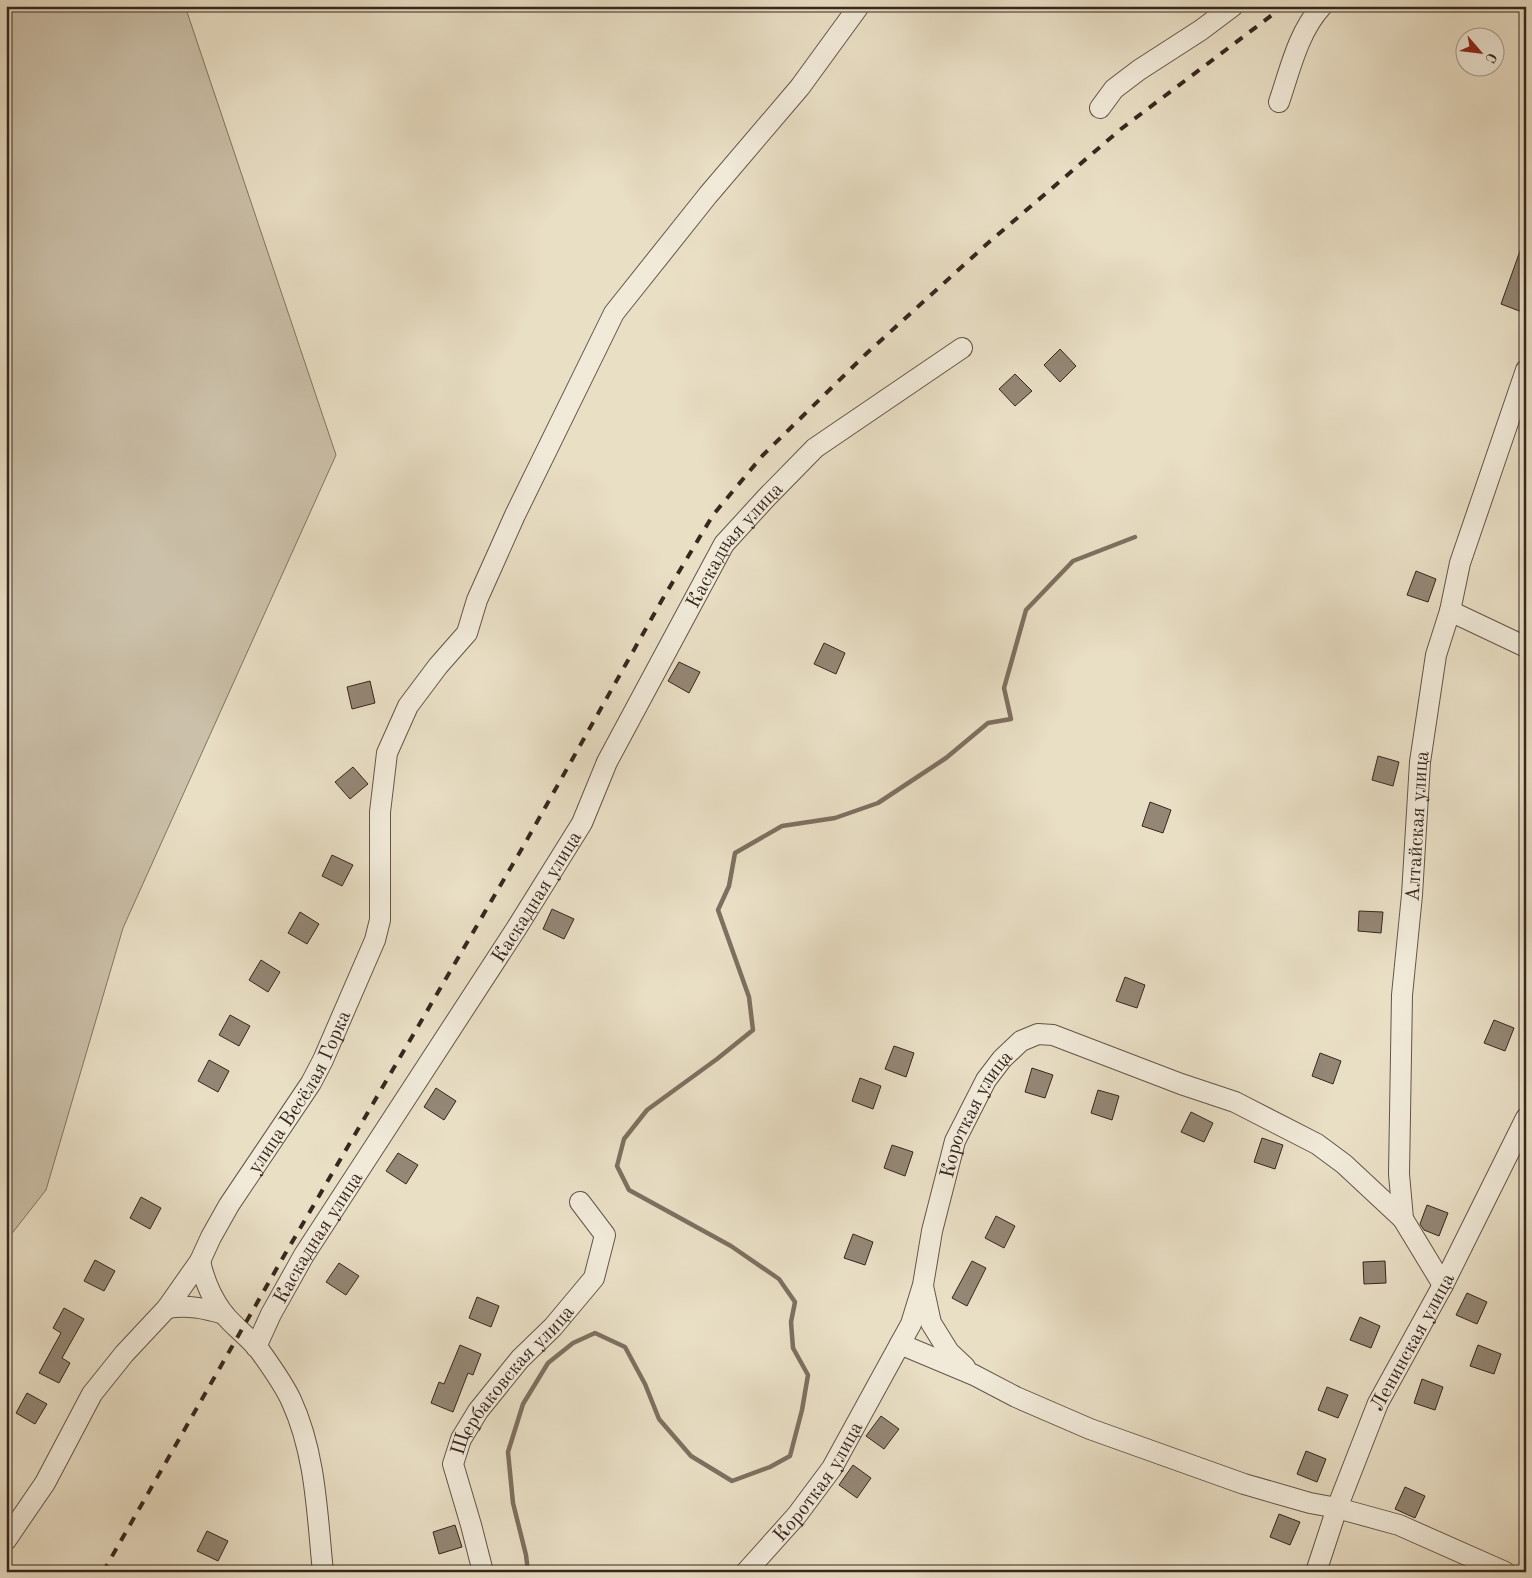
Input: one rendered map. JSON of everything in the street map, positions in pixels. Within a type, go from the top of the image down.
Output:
[{"type":"street","name":"улица Весёлая Горка","points":[[6,1540],[45,1483],[92,1394],[124,1354],[167,1308],[200,1261],[210,1237],[229,1205],[311,1082],[323,1060],[375,940],[380,920],[380,812],[387,753],[408,706],[467,632],[477,600],[515,515],[614,313],[708,195],[800,87],[859,6]]},
{"type":"street","points":[[1100,108],[1114,89],[1126,79],[1202,30],[1234,6]]},
{"type":"street","points":[[1279,102],[1298,45],[1314,15],[1322,6]]},
{"type":"street","name":"Каскадная улица","points":[[256,1347],[271,1314],[304,1256],[516,929],[582,823],[608,762],[724,544],[815,448],[962,348]]},
{"type":"street","name":"Алтайская улица","points":[[1443,1285],[1403,1219],[1399,1166],[1402,995],[1412,895],[1420,762],[1436,655],[1450,611],[1460,563],[1526,370]]},
{"type":"street","points":[[1450,611],[1526,647]]},
{"type":"street","name":"Короткая улица","points":[[746,1572],[797,1515],[832,1468],[911,1324],[923,1285],[932,1231],[955,1140],[986,1080],[1002,1059],[1021,1041],[1038,1034],[1054,1035],[1180,1084],[1236,1102],[1317,1144],[1344,1164],[1403,1219]]},
{"type":"street","name":"Ленинская улица","points":[[1316,1572],[1337,1508],[1378,1403],[1443,1285],[1526,1118]]},
{"type":"street","name":"Щербаковская улица","points":[[483,1572],[453,1464],[461,1439],[478,1411],[520,1359],[553,1327],[594,1278],[605,1235],[580,1202]]},
{"type":"street","points":[[200,1261],[204,1281],[213,1298],[224,1314],[256,1347],[290,1399],[306,1439],[311,1459],[324,1572]]},
{"type":"street","points":[[923,1285],[931,1324],[949,1352],[974,1375]]},
{"type":"street","points":[[167,1308],[180,1306],[200,1307],[224,1314]]},
{"type":"street","points":[[900,1344],[974,1375],[1016,1397],[1090,1429],[1244,1484],[1399,1525],[1505,1572]]},
{"type":"shaded area","points":[[6,6],[185,6],[336,455],[123,928],[46,1190],[6,1241]]},
{"type":"building","points":[[1524,240],[1526,240],[1526,300],[1522,312],[1501,304]]},
{"type":"building","points":[[1060,349],[1076,366],[1060,382],[1044,365]]},
{"type":"building","points":[[1015,374],[1032,391],[1015,406],[999,389]]},
{"type":"building","points":[[1416,571],[1436,579],[1428,602],[1407,595]]},
{"type":"building","points":[[824,643],[845,653],[836,674],[814,664]]},
{"type":"building","points":[[679,662],[700,672],[689,693],[668,681]]},
{"type":"building","points":[[370,681],[375,703],[352,709],[347,687]]},
{"type":"building","points":[[1378,756],[1399,762],[1393,786],[1372,780]]},
{"type":"building","points":[[353,767],[368,784],[350,799],[335,782]]},
{"type":"building","points":[[1150,802],[1171,810],[1163,833],[1142,826]]},
{"type":"building","points":[[332,855],[353,865],[342,886],[322,876]]},
{"type":"building","points":[[552,909],[574,919],[564,939],[543,929]]},
{"type":"building","points":[[1359,911],[1383,912],[1381,933],[1358,931]]},
{"type":"building","points":[[300,912],[319,924],[307,944],[288,933]]},
{"type":"building","points":[[261,960],[280,972],[268,992],[249,980]]},
{"type":"building","points":[[1125,977],[1145,985],[1137,1008],[1116,1001]]},
{"type":"building","points":[[230,1015],[250,1026],[239,1046],[219,1035]]},
{"type":"building","points":[[1494,1020],[1514,1028],[1505,1051],[1484,1043]]},
{"type":"building","points":[[894,1046],[914,1053],[906,1077],[885,1069]]},
{"type":"building","points":[[1320,1053],[1341,1061],[1333,1084],[1312,1076]]},
{"type":"building","points":[[209,1060],[229,1071],[218,1092],[198,1081]]},
{"type":"building","points":[[1032,1068],[1053,1075],[1045,1098],[1025,1092]]},
{"type":"building","points":[[860,1078],[881,1086],[873,1109],[852,1101]]},
{"type":"building","points":[[436,1088],[456,1101],[444,1120],[424,1107]]},
{"type":"building","points":[[1098,1090],[1119,1096],[1112,1120],[1091,1113]]},
{"type":"building","points":[[1191,1112],[1213,1123],[1204,1142],[1181,1132]]},
{"type":"building","points":[[1262,1138],[1283,1145],[1275,1169],[1254,1162]]},
{"type":"building","points":[[892,1145],[913,1152],[905,1176],[884,1168]]},
{"type":"building","points":[[398,1153],[418,1165],[406,1184],[386,1171]]},
{"type":"building","points":[[141,1197],[161,1208],[150,1229],[130,1218]]},
{"type":"building","points":[[1427,1205],[1448,1213],[1439,1236],[1424,1230],[1420,1224]]},
{"type":"building","points":[[996,1216],[1015,1226],[1004,1248],[985,1238]]},
{"type":"building","points":[[853,1234],[873,1242],[865,1265],[844,1258]]},
{"type":"building","points":[[95,1260],[115,1271],[104,1291],[84,1281]]},
{"type":"building","points":[[972,1261],[986,1268],[967,1306],[952,1298]]},
{"type":"building","points":[[1385,1261],[1386,1283],[1364,1284],[1363,1262]]},
{"type":"building","points":[[339,1263],[359,1276],[346,1295],[326,1282]]},
{"type":"building","points":[[1467,1293],[1487,1302],[1477,1324],[1456,1315]]},
{"type":"building","points":[[477,1297],[499,1306],[491,1327],[469,1318]]},
{"type":"building","points":[[64,1308],[84,1319],[62,1358],[70,1363],[59,1383],[39,1373],[61,1333],[53,1328]]},
{"type":"building","points":[[1360,1317],[1380,1326],[1371,1348],[1350,1340]]},
{"type":"building","points":[[460,1345],[481,1354],[473,1375],[468,1373],[453,1412],[431,1403],[439,1382],[444,1384]]},
{"type":"building","points":[[1478,1345],[1501,1354],[1494,1374],[1470,1366]]},
{"type":"building","points":[[1422,1379],[1443,1387],[1435,1410],[1414,1403]]},
{"type":"building","points":[[1327,1387],[1348,1395],[1338,1418],[1318,1410]]},
{"type":"building","points":[[27,1393],[47,1404],[35,1424],[16,1413]]},
{"type":"building","points":[[881,1416],[899,1429],[884,1449],[866,1436]]},
{"type":"building","points":[[1306,1451],[1326,1459],[1317,1482],[1297,1474]]},
{"type":"building","points":[[853,1465],[871,1478],[857,1498],[839,1485]]},
{"type":"building","points":[[1405,1487],[1425,1496],[1415,1518],[1395,1509]]},
{"type":"building","points":[[1279,1514],[1300,1522],[1290,1545],[1270,1537]]},
{"type":"building","points":[[455,1525],[462,1547],[439,1554],[433,1532]]},
{"type":"building","points":[[207,1531],[228,1541],[218,1561],[197,1551]]},
{"type":"waterway","points":[[528,1572],[526,1555],[513,1503],[508,1452],[523,1404],[548,1363],[573,1343],[595,1333],[625,1347],[645,1384],[659,1419],[691,1456],[732,1481],[770,1467],[790,1456],[802,1410],[808,1375],[793,1348],[791,1322],[795,1302],[779,1279],[731,1246],[629,1190],[617,1166],[624,1139],[647,1110],[753,1030],[749,997],[718,910],[729,886],[735,853],[782,826],[835,818],[878,803],[946,758],[988,723],[1011,719],[1004,688],[1026,610],[1073,561],[1135,537]]},
{"type":"railway","points":[[103,1572],[281,1261],[524,845],[662,600],[713,515],[763,455],[867,353],[988,243],[1121,129],[1284,6]]}]
